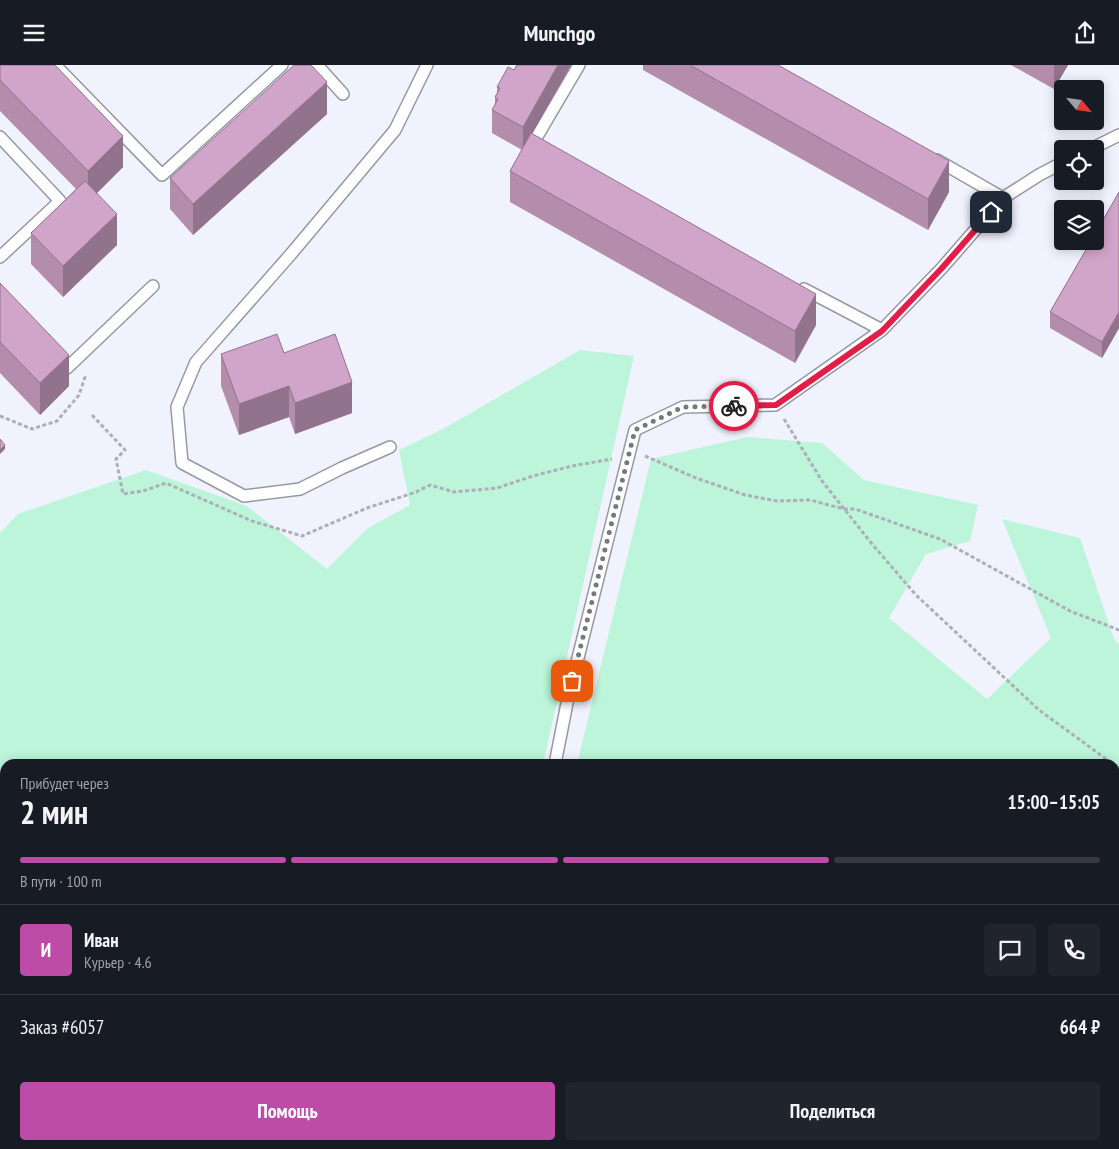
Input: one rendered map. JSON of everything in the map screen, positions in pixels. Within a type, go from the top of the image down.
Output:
[{"type":"lane","points":[[55,65],[162,175],[282,65]]},
{"type":"lane","points":[[317,65],[343,94]]},
{"type":"lane","points":[[390,447],[300,489],[244,496],[182,463],[177,407],[196,362],[291,254],[395,130],[427,65]]},
{"type":"lane","points":[[550,154],[532,145],[579,65]]},
{"type":"lane","points":[[1104,142],[1119,135]]},
{"type":"lane","points":[[0,137],[60,201],[0,257]]},
{"type":"lane","points":[[927,154],[1003,198]]},
{"type":"lane","points":[[556,759],[568,699],[635,430],[683,407],[776,405],[882,331],[942,268],[1003,198],[1054,167]]},
{"type":"lane","points":[[794,284],[882,331]]},
{"type":"lane","points":[[54,354],[67,368],[153,286]]},
{"type":"path","points":[[0,417],[32,429],[57,421],[79,395],[85,377],[77,358]]},
{"type":"path","points":[[776,405],[822,481],[872,544],[916,595],[1039,710],[1106,759]]},
{"type":"path","points":[[92,415],[125,450],[116,459],[123,494]]},
{"type":"green space","points":[[580,350],[634,356],[544,759],[0,759],[0,533],[18,514],[146,470],[247,506],[327,569],[368,528],[410,505],[399,450],[443,429]]},
{"type":"green space","points":[[747,437],[822,443],[864,480],[978,505],[970,541],[926,554],[889,618],[987,699],[1051,638],[1002,519],[1080,538],[1114,639],[1119,644],[1119,759],[578,759],[651,459]]},
{"type":"building","points":[[0,65],[55,65],[123,136],[88,171],[0,80]]},
{"type":"building","points":[[294,65],[311,65],[327,82],[193,204],[170,178]]},
{"type":"building","points":[[517,65],[558,65],[523,127],[492,110],[498,99],[495,97],[500,88],[497,87],[508,67],[514,70]]},
{"type":"building","points":[[690,65],[778,65],[949,161],[928,199]]},
{"type":"building","points":[[531,133],[816,294],[795,331],[510,171]]},
{"type":"building","points":[[85,181],[117,214],[63,266],[31,233]]},
{"type":"building","points":[[1119,192],[1119,312],[1102,342],[1050,312],[1086,250],[1104,250],[1104,218]]},
{"type":"building","points":[[0,283],[69,355],[40,383],[0,342]]},
{"type":"building","points":[[277,334],[284,353],[335,334],[352,382],[295,403],[289,386],[239,404],[221,354]]},
{"type":"building","points":[[0,439],[5,445],[0,450]]},
{"type":"way so far","points":[[572,681],[635,430],[683,407],[734,406]]},
{"type":"route","points":[[734,406],[776,405],[882,331],[942,268],[991,212]]}]
